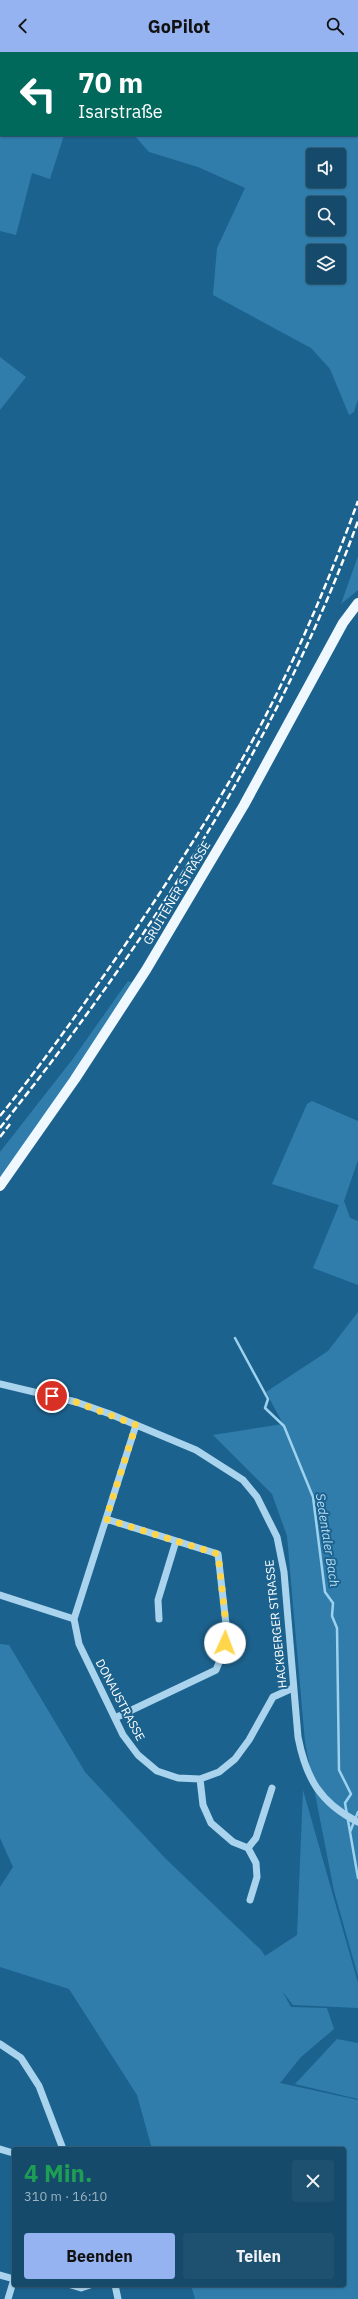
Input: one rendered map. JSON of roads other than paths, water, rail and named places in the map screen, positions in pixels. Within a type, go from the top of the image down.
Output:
[{"type":"main road","name":"GRUITENER STRASSE","points":[[0,1186],[76,1079],[146,970],[247,799],[343,623],[358,603]]},
{"type":"street","name":"HACKBERGER STRASSE","points":[[0,1384],[76,1402],[196,1450],[243,1480],[257,1497],[276,1537],[284,1572],[294,1688],[303,1761],[318,1791],[336,1808],[358,1822]]},
{"type":"street","name":"DONAUSTRASSE","points":[[136,1425],[74,1619],[79,1644],[123,1734],[138,1755],[157,1771],[178,1778],[200,1779],[219,1772],[235,1759],[249,1740],[273,1697],[294,1688]]},
{"type":"street","points":[[106,1519],[218,1554],[227,1633],[223,1653],[216,1670],[115,1718]]},
{"type":"street","points":[[159,1619],[158,1600],[176,1541]]},
{"type":"street","points":[[0,1595],[74,1619]]},
{"type":"street","points":[[200,1779],[203,1804],[211,1823],[233,1842],[248,1848],[256,1863],[257,1877],[250,1900]]},
{"type":"street","points":[[248,1848],[256,1838],[272,1788]]},
{"type":"street","points":[[0,2044],[21,2058],[39,2086],[62,2147]]},
{"type":"street","points":[[0,2148],[12,2153]]},
{"type":"street","points":[[0,2275],[12,2278]]},
{"type":"street","points":[[8,2299],[12,2286]]},
{"type":"street","points":[[115,2287],[118,2299]]},
{"type":"waterway","name":"Sedentaler Bach","points":[[235,1338],[268,1399],[265,1408],[284,1426],[313,1497],[325,1592],[333,1603],[332,1616],[337,1628],[339,1770],[351,1794],[345,1803],[358,1878]]},
{"type":"waterway","points":[[350,1832],[358,1812]]},
{"type":"railway","points":[[0,1116],[47,1055],[121,951],[178,866],[214,808],[248,749],[290,666],[326,584],[358,501]]},
{"type":"railway","points":[[0,1128],[106,987],[156,914],[204,839],[248,762],[289,683],[326,603],[358,521]]},
{"type":"railway","points":[[0,1137],[10,1124]]}]
